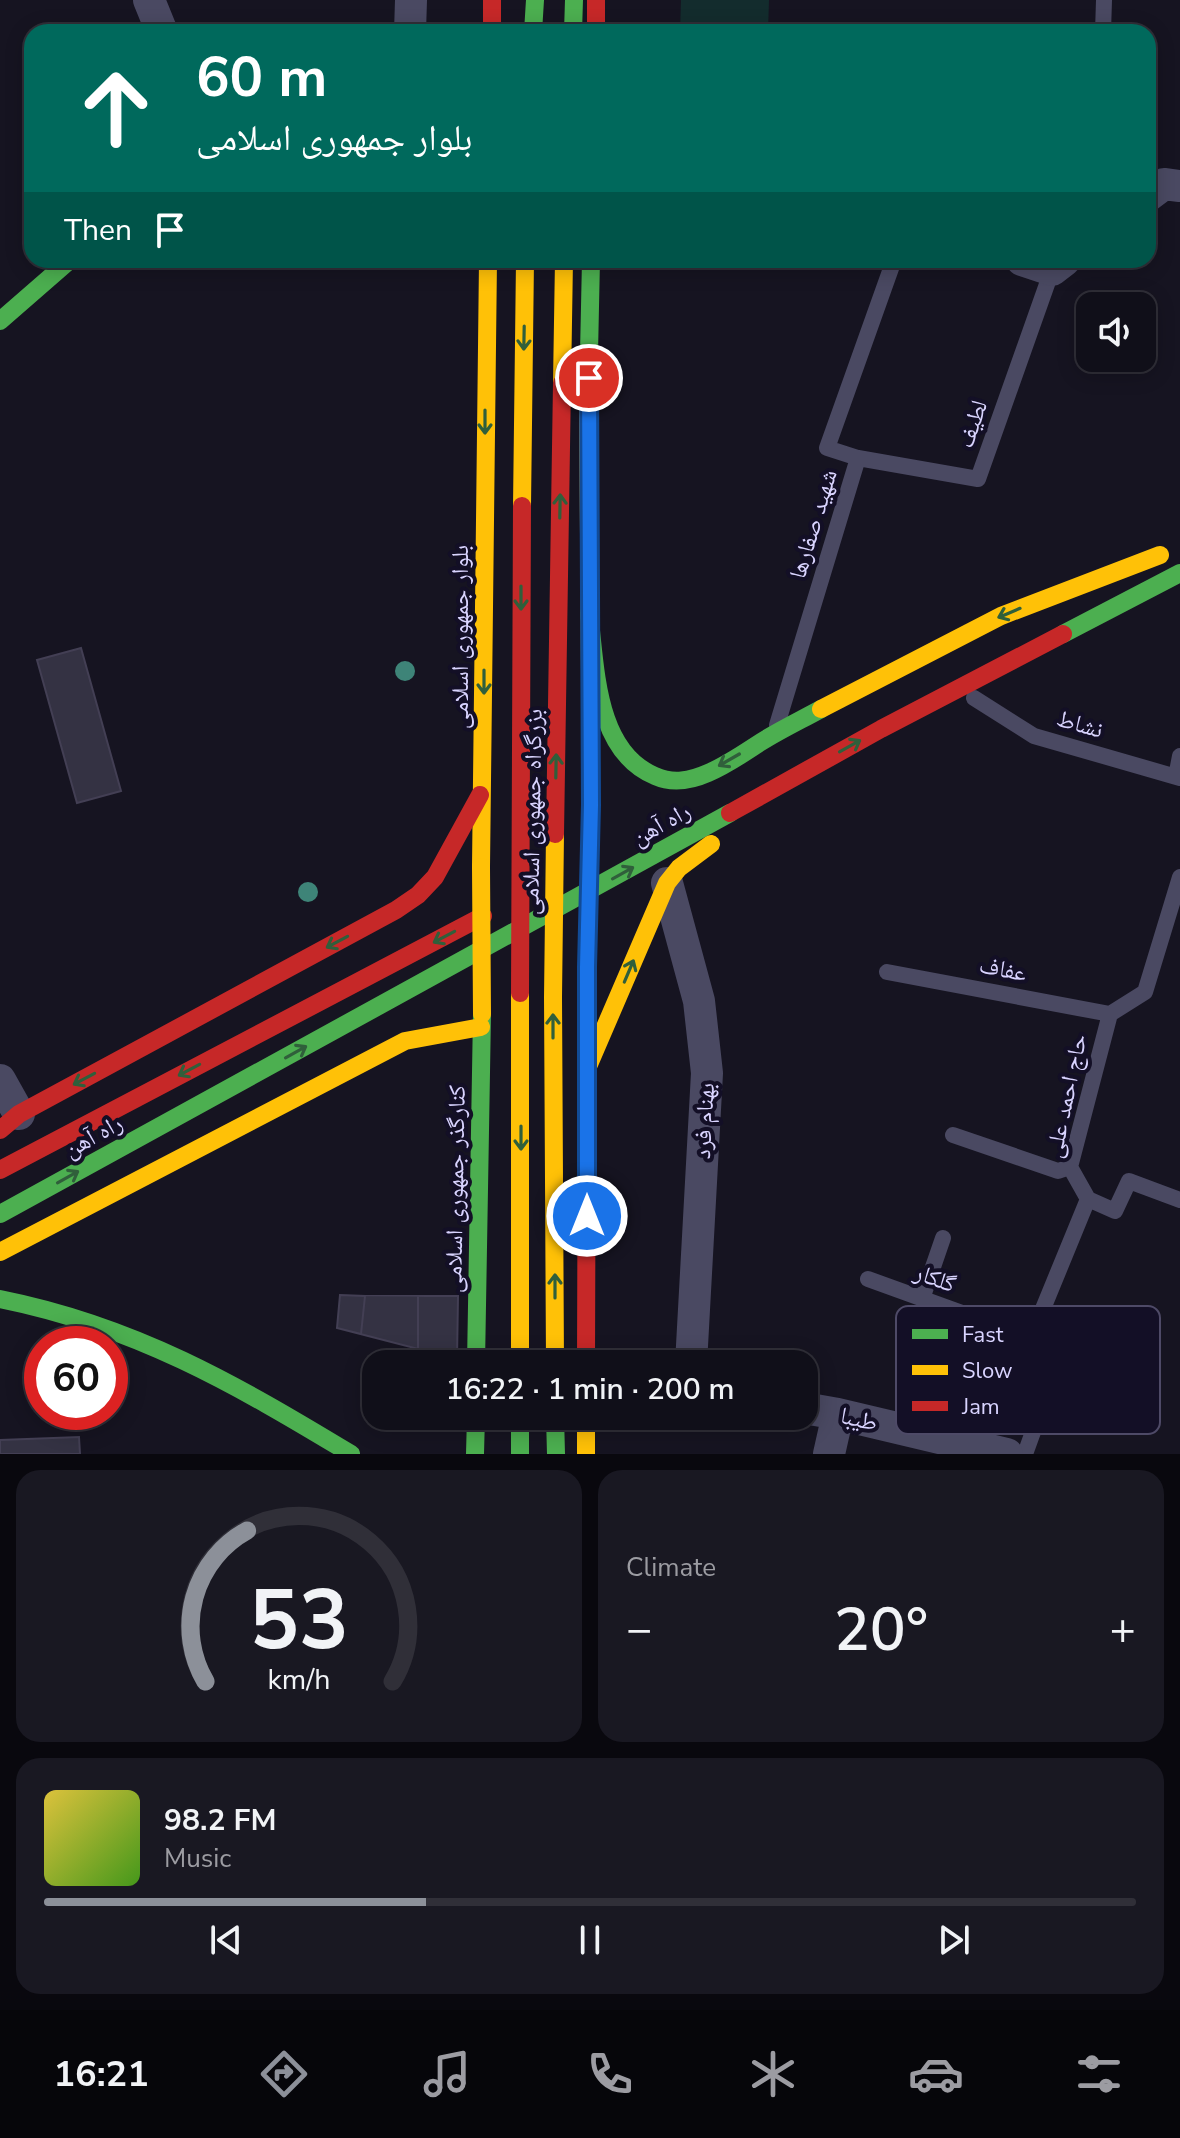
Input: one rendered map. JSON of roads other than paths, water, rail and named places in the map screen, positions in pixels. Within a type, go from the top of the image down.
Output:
[{"type":"main road","points":[[492,0],[492,24]]},
{"type":"main road","points":[[534,24],[535,0]]},
{"type":"main road","points":[[573,24],[574,0]]},
{"type":"main road","points":[[596,0],[596,24]]},
{"type":"main road","points":[[0,321],[61,268]]},
{"type":"main road","name":"بلوار جمهوری اسلامی","points":[[482,1021],[488,268]]},
{"type":"main road","name":"بزرگراه جمهوری اسلامی","points":[[520,1350],[521,542],[525,268]]},
{"type":"main road","name":"بزرگراه جمهوری اسلامی","points":[[555,1350],[553,997],[564,268]]},
{"type":"main road","points":[[587,974],[591,805],[588,408],[591,268]]},
{"type":"main road","points":[[1019,629],[1180,544]]},
{"type":"main road","points":[[589,613],[610,732],[622,752],[641,769],[662,780],[679,781],[697,777],[1002,616],[1160,555]]},
{"type":"main road","name":"راه آهن","points":[[0,1214],[881,729],[1180,573]]},
{"type":"main road","points":[[587,1069],[667,883],[691,857],[1037,664],[1127,602]]},
{"type":"main road","points":[[10,1122],[396,910],[418,895],[435,877],[483,790]]},
{"type":"main road","name":"راه آهن","points":[[0,1170],[611,849]]},
{"type":"main road","points":[[0,1252],[405,1041],[482,1021]]},
{"type":"main road","name":"کنارگذر جمهوری اسلامی","points":[[476,1350],[482,1021]]},
{"type":"main road","points":[[586,1350],[587,1025]]},
{"type":"main road","points":[[0,1299],[24,1302],[113,1329],[201,1367],[351,1454]]},
{"type":"main road","points":[[475,1454],[476,1430]]},
{"type":"main road","points":[[520,1430],[520,1454]]},
{"type":"main road","points":[[555,1430],[556,1454]]},
{"type":"main road","points":[[586,1430],[586,1454]]},
{"type":"street","points":[[149,0],[159,24]]},
{"type":"street","points":[[410,24],[411,0]]},
{"type":"street","name":"بهنام فرد","points":[[667,883],[699,1001],[707,1073],[692,1350]]},
{"type":"street","points":[[0,1080],[10,1122]]},
{"type":"street","name":"طیبا","points":[[818,1410],[896,1428]]},
{"type":"street","points":[[829,1454],[838,1414]]},
{"type":"street","name":"طیبا","points":[[922,1434],[1007,1454]]},
{"type":"lane","points":[[1103,24],[1104,0]]},
{"type":"lane","name":"شهید صفارها","points":[[775,734],[858,458],[827,448],[891,268]]},
{"type":"lane","name":"لطیف","points":[[858,458],[978,479],[1044,268]]},
{"type":"lane","name":"نشاط","points":[[974,698],[1034,736],[1178,777]]},
{"type":"lane","points":[[1178,777],[1180,756]]},
{"type":"lane","name":"حاج احمد علی","points":[[1088,1199],[1070,1167],[1110,1014],[1145,992],[1180,877]]},
{"type":"lane","name":"عفاف","points":[[887,972],[1110,1014]]},
{"type":"lane","points":[[953,1135],[1058,1171],[1070,1167]]},
{"type":"lane","points":[[1044,1306],[1088,1199],[1115,1211],[1129,1181],[1180,1200]]},
{"type":"lane","points":[[922,1299],[943,1238]]},
{"type":"lane","name":"گلکار","points":[[868,1279],[942,1306]]},
{"type":"lane","points":[[1025,1454],[1032,1434]]}]
